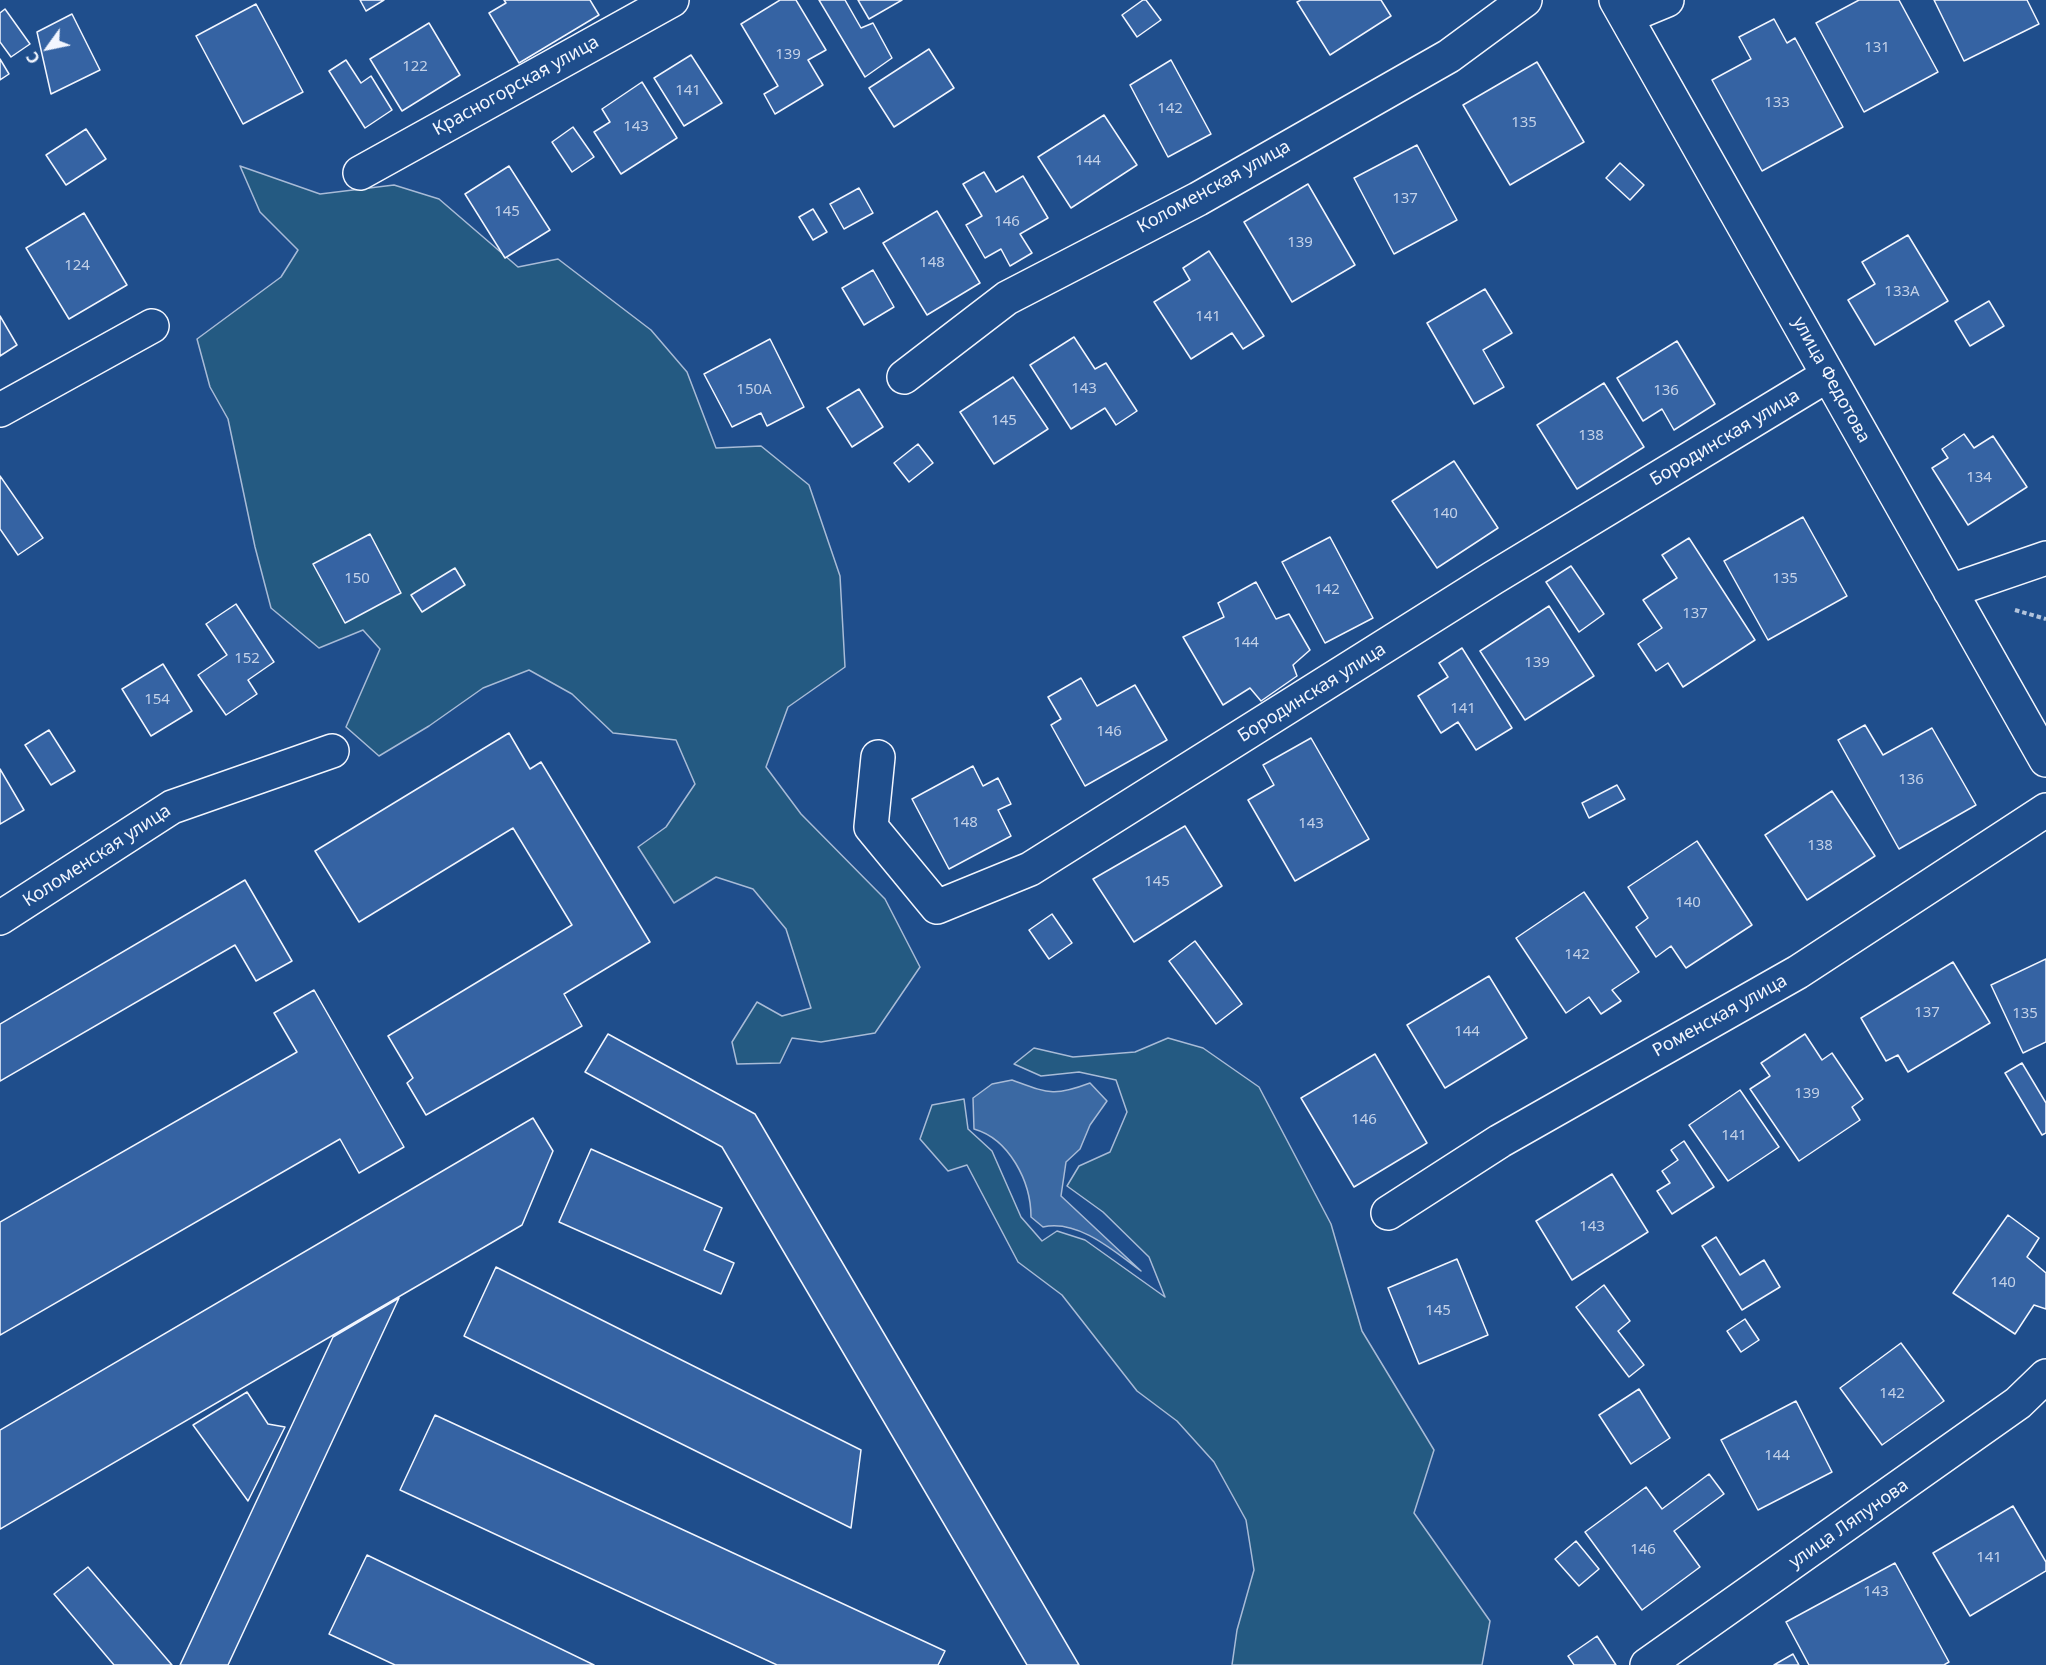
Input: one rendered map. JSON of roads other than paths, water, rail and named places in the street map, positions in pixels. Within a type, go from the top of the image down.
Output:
[{"type":"street","name":"Красногорская улица","points":[[360,173],[672,0]]},
{"type":"street","name":"Коломенская улица","points":[[904,377],[1007,298],[1198,199],[1332,120],[1449,56],[1526,0]]},
{"type":"street","points":[[1621,9],[1667,0]]},
{"type":"street","name":"улица Федотова","points":[[1621,9],[2046,760]]},
{"type":"street","points":[[0,410],[152,326]]},
{"type":"street","name":"Бородинская улица","points":[[878,757],[871,827],[937,907],[1020,874],[1493,578],[1828,375]]},
{"type":"street","points":[[1950,591],[2046,558]]},
{"type":"street","name":"Коломенская улица","points":[[0,918],[172,807],[332,751]]},
{"type":"street","name":"Роменская улица","points":[[1388,1213],[1500,1141],[1798,972],[2046,810]]},
{"type":"street","name":"улица Ляпунова","points":[[1647,1665],[2018,1403],[2046,1376]]}]
